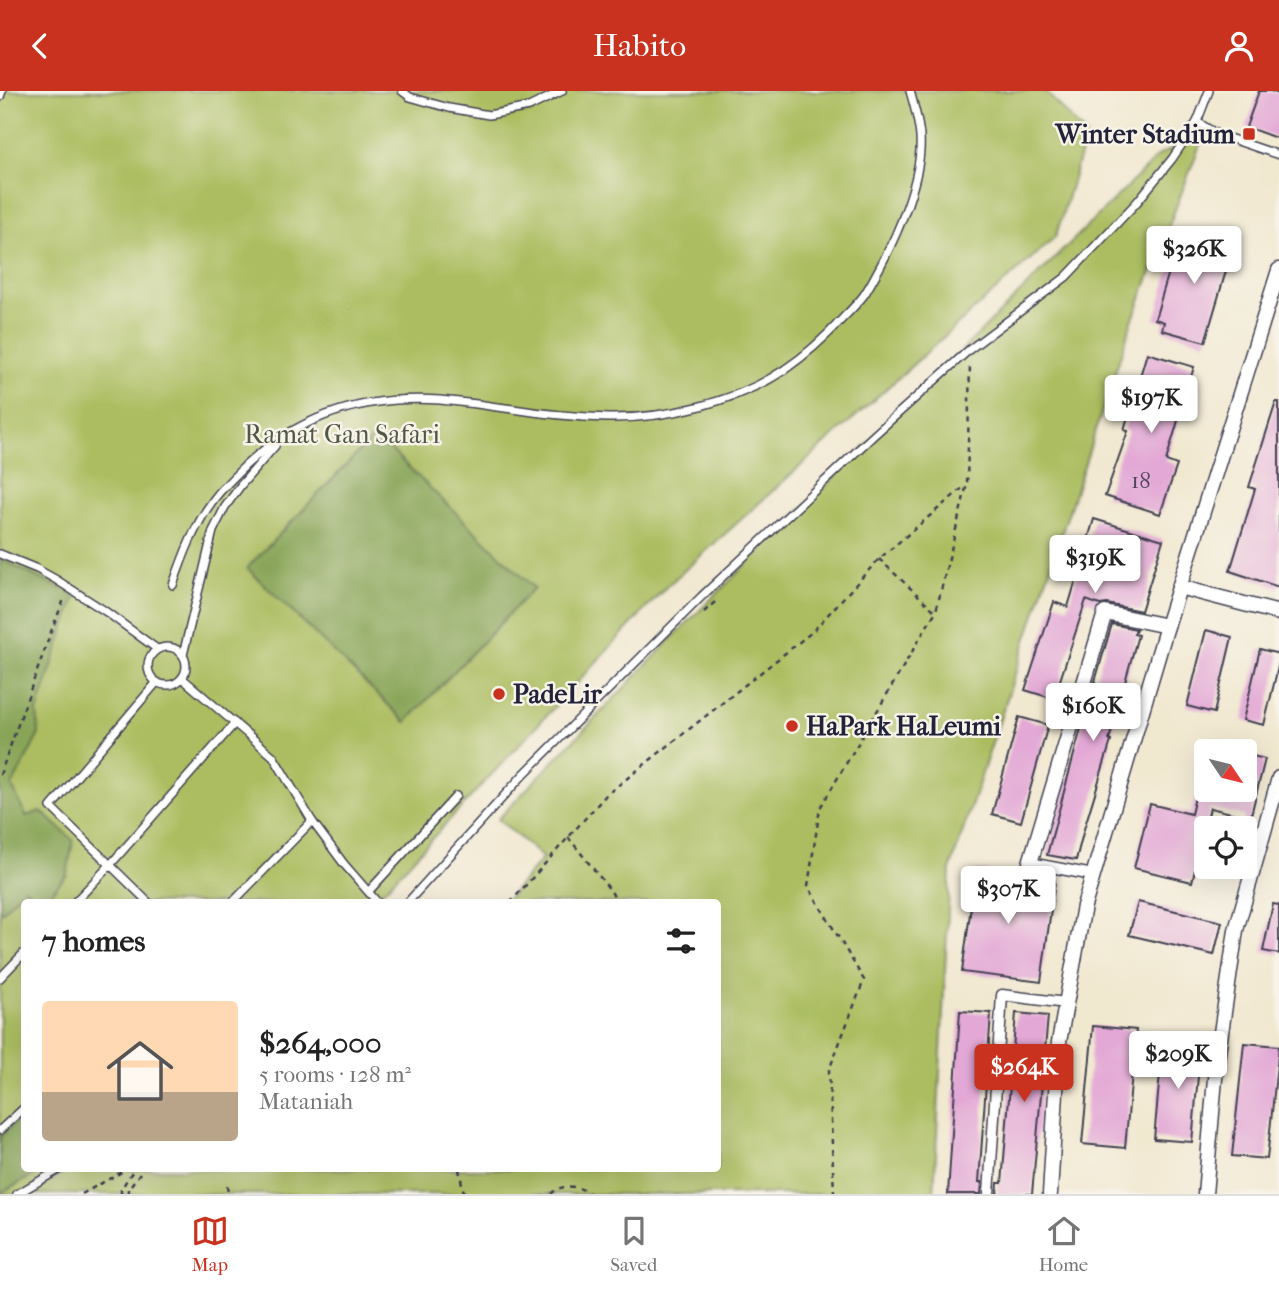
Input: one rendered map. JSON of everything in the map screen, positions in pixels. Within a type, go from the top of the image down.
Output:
[{"type":"street","points":[[1050,1194],[1059,1042],[1084,906],[1167,626],[1279,270]]},
{"type":"street","points":[[1179,587],[1279,613]]},
{"type":"street","points":[[1093,875],[1030,863],[1105,613],[1167,626]]},
{"type":"street","points":[[1205,1194],[1216,1067],[1236,930],[1279,778]]},
{"type":"street","points":[[989,1194],[1002,995],[1066,1003]]},
{"type":"lane","points":[[0,97],[2,91]]},
{"type":"lane","points":[[401,91],[410,97],[449,108],[489,115],[529,107],[562,91]]},
{"type":"lane","points":[[173,585],[185,551],[213,500],[233,478],[262,450],[290,430],[336,411],[405,399],[442,400],[610,418],[684,411],[755,387],[783,371],[823,340],[865,295],[888,251],[918,170],[920,137],[910,91]]},
{"type":"lane","points":[[411,899],[523,775],[702,596],[970,349],[1066,277],[1137,202],[1172,159],[1197,122],[1209,91]]},
{"type":"lane","points":[[1197,122],[1217,134],[1279,155]]},
{"type":"lane","points":[[183,655],[213,531],[225,507],[241,485],[290,430]]},
{"type":"lane","points":[[0,554],[37,569],[71,589],[158,649]]},
{"type":"lane","points":[[170,647],[183,655],[186,670],[182,678],[174,684],[156,682],[151,677],[148,665],[152,653],[158,649],[170,647]]},
{"type":"lane","points":[[182,678],[273,756],[312,821],[344,864],[376,899]]},
{"type":"lane","points":[[145,899],[51,807],[156,682]]},
{"type":"lane","points":[[78,899],[235,723]]},
{"type":"lane","points":[[369,891],[456,796]]},
{"type":"lane","points":[[236,899],[312,821]]},
{"type":"lane","points":[[0,978],[21,956]]},
{"type":"lane","points":[[0,1130],[21,1111]]},
{"type":"lane","points":[[17,1194],[55,1172]]},
{"type":"path","points":[[834,1194],[829,1070],[864,979],[808,886],[820,808],[936,611],[967,484],[970,349]]},
{"type":"path","points":[[514,899],[606,795],[812,632],[878,559],[967,484]]},
{"type":"path","points":[[878,559],[936,611]]},
{"type":"path","points":[[0,775],[52,629],[71,589]]},
{"type":"path","points":[[703,614],[722,595]]},
{"type":"path","points":[[568,837],[615,899]]},
{"type":"path","points":[[81,1194],[121,1172]]},
{"type":"path","points":[[121,1194],[121,1189],[132,1172]]},
{"type":"path","points":[[128,1194],[128,1189],[141,1172]]},
{"type":"path","points":[[460,1172],[464,1194]]},
{"type":"path","points":[[227,1186],[228,1194]]},
{"type":"path","points":[[551,1194],[554,1190],[576,1186],[590,1194]]},
{"type":"green space","name":"Ramat Gan Safari","points":[[0,91],[1045,91],[1086,135],[1056,236],[666,587],[376,899],[21,899],[21,1172],[40,1172],[46,1183],[65,1172],[721,1172],[721,899],[507,899],[543,858],[498,819],[677,633],[1160,154],[1203,137],[1131,324],[950,870],[934,1194],[0,1194]]},
{"type":"green space","points":[[375,435],[534,588],[406,722],[247,568]]},
{"type":"green space","points":[[0,559],[76,596],[37,712],[39,734],[12,786],[26,816],[41,811],[73,840],[67,875],[45,899],[37,899],[25,888],[0,914]]},
{"type":"green space","points":[[21,1117],[21,1172],[40,1172],[0,1193],[0,1137]]},
{"type":"building","points":[[1259,91],[1279,94],[1279,139],[1246,127]]},
{"type":"building","points":[[1191,232],[1234,244],[1205,342],[1162,330],[1164,322],[1155,319],[1179,238],[1188,240]]},
{"type":"building","points":[[1147,353],[1194,367],[1166,461],[1177,465],[1160,514],[1105,496],[1128,431],[1124,430]]},
{"type":"building","points":[[1276,402],[1279,402],[1279,587],[1230,571],[1255,489],[1249,487]]},
{"type":"building","points":[[1094,519],[1163,540],[1141,611],[1100,605],[1086,600],[1054,699],[1025,690],[1054,602],[1068,607]]},
{"type":"building","points":[[1112,624],[1136,629],[1134,634],[1138,635],[1109,740],[1111,741],[1076,860],[1047,855],[1080,732]]},
{"type":"building","points":[[1206,630],[1232,637],[1214,713],[1187,706]]},
{"type":"building","points":[[1260,649],[1279,654],[1264,725],[1243,720]]},
{"type":"building","points":[[1019,717],[1048,725],[1021,822],[992,814]]},
{"type":"building","points":[[1257,757],[1265,759],[1257,791]]},
{"type":"building","points":[[1194,802],[1254,802],[1251,816],[1210,808],[1208,816],[1194,816],[1192,882],[1134,868],[1150,804],[1191,814]]},
{"type":"building","points":[[976,870],[1055,881],[1041,982],[962,972]]},
{"type":"building","points":[[1138,902],[1222,922],[1214,955],[1129,935]]},
{"type":"building","points":[[1273,904],[1279,905],[1279,954],[1263,951]]},
{"type":"building","points":[[960,1011],[991,1013],[979,1182],[982,1182],[981,1194],[948,1194]]},
{"type":"building","points":[[1016,1013],[1048,1016],[1032,1194],[997,1194],[998,1183],[1002,1183]]},
{"type":"building","points":[[1093,1026],[1136,1030],[1125,1148],[1082,1144]]},
{"type":"building","points":[[1163,1040],[1201,1043],[1192,1142],[1154,1139]]},
{"type":"building","points":[[1244,1043],[1279,1046],[1267,1159],[1232,1156]]},
{"type":"place","name":"Winter Stadium","points":[[1249,134]]},
{"type":"place","name":"PadeLir","points":[[499,694]]},
{"type":"place","name":"HaPark HaLeumi","points":[[792,726]]}]
